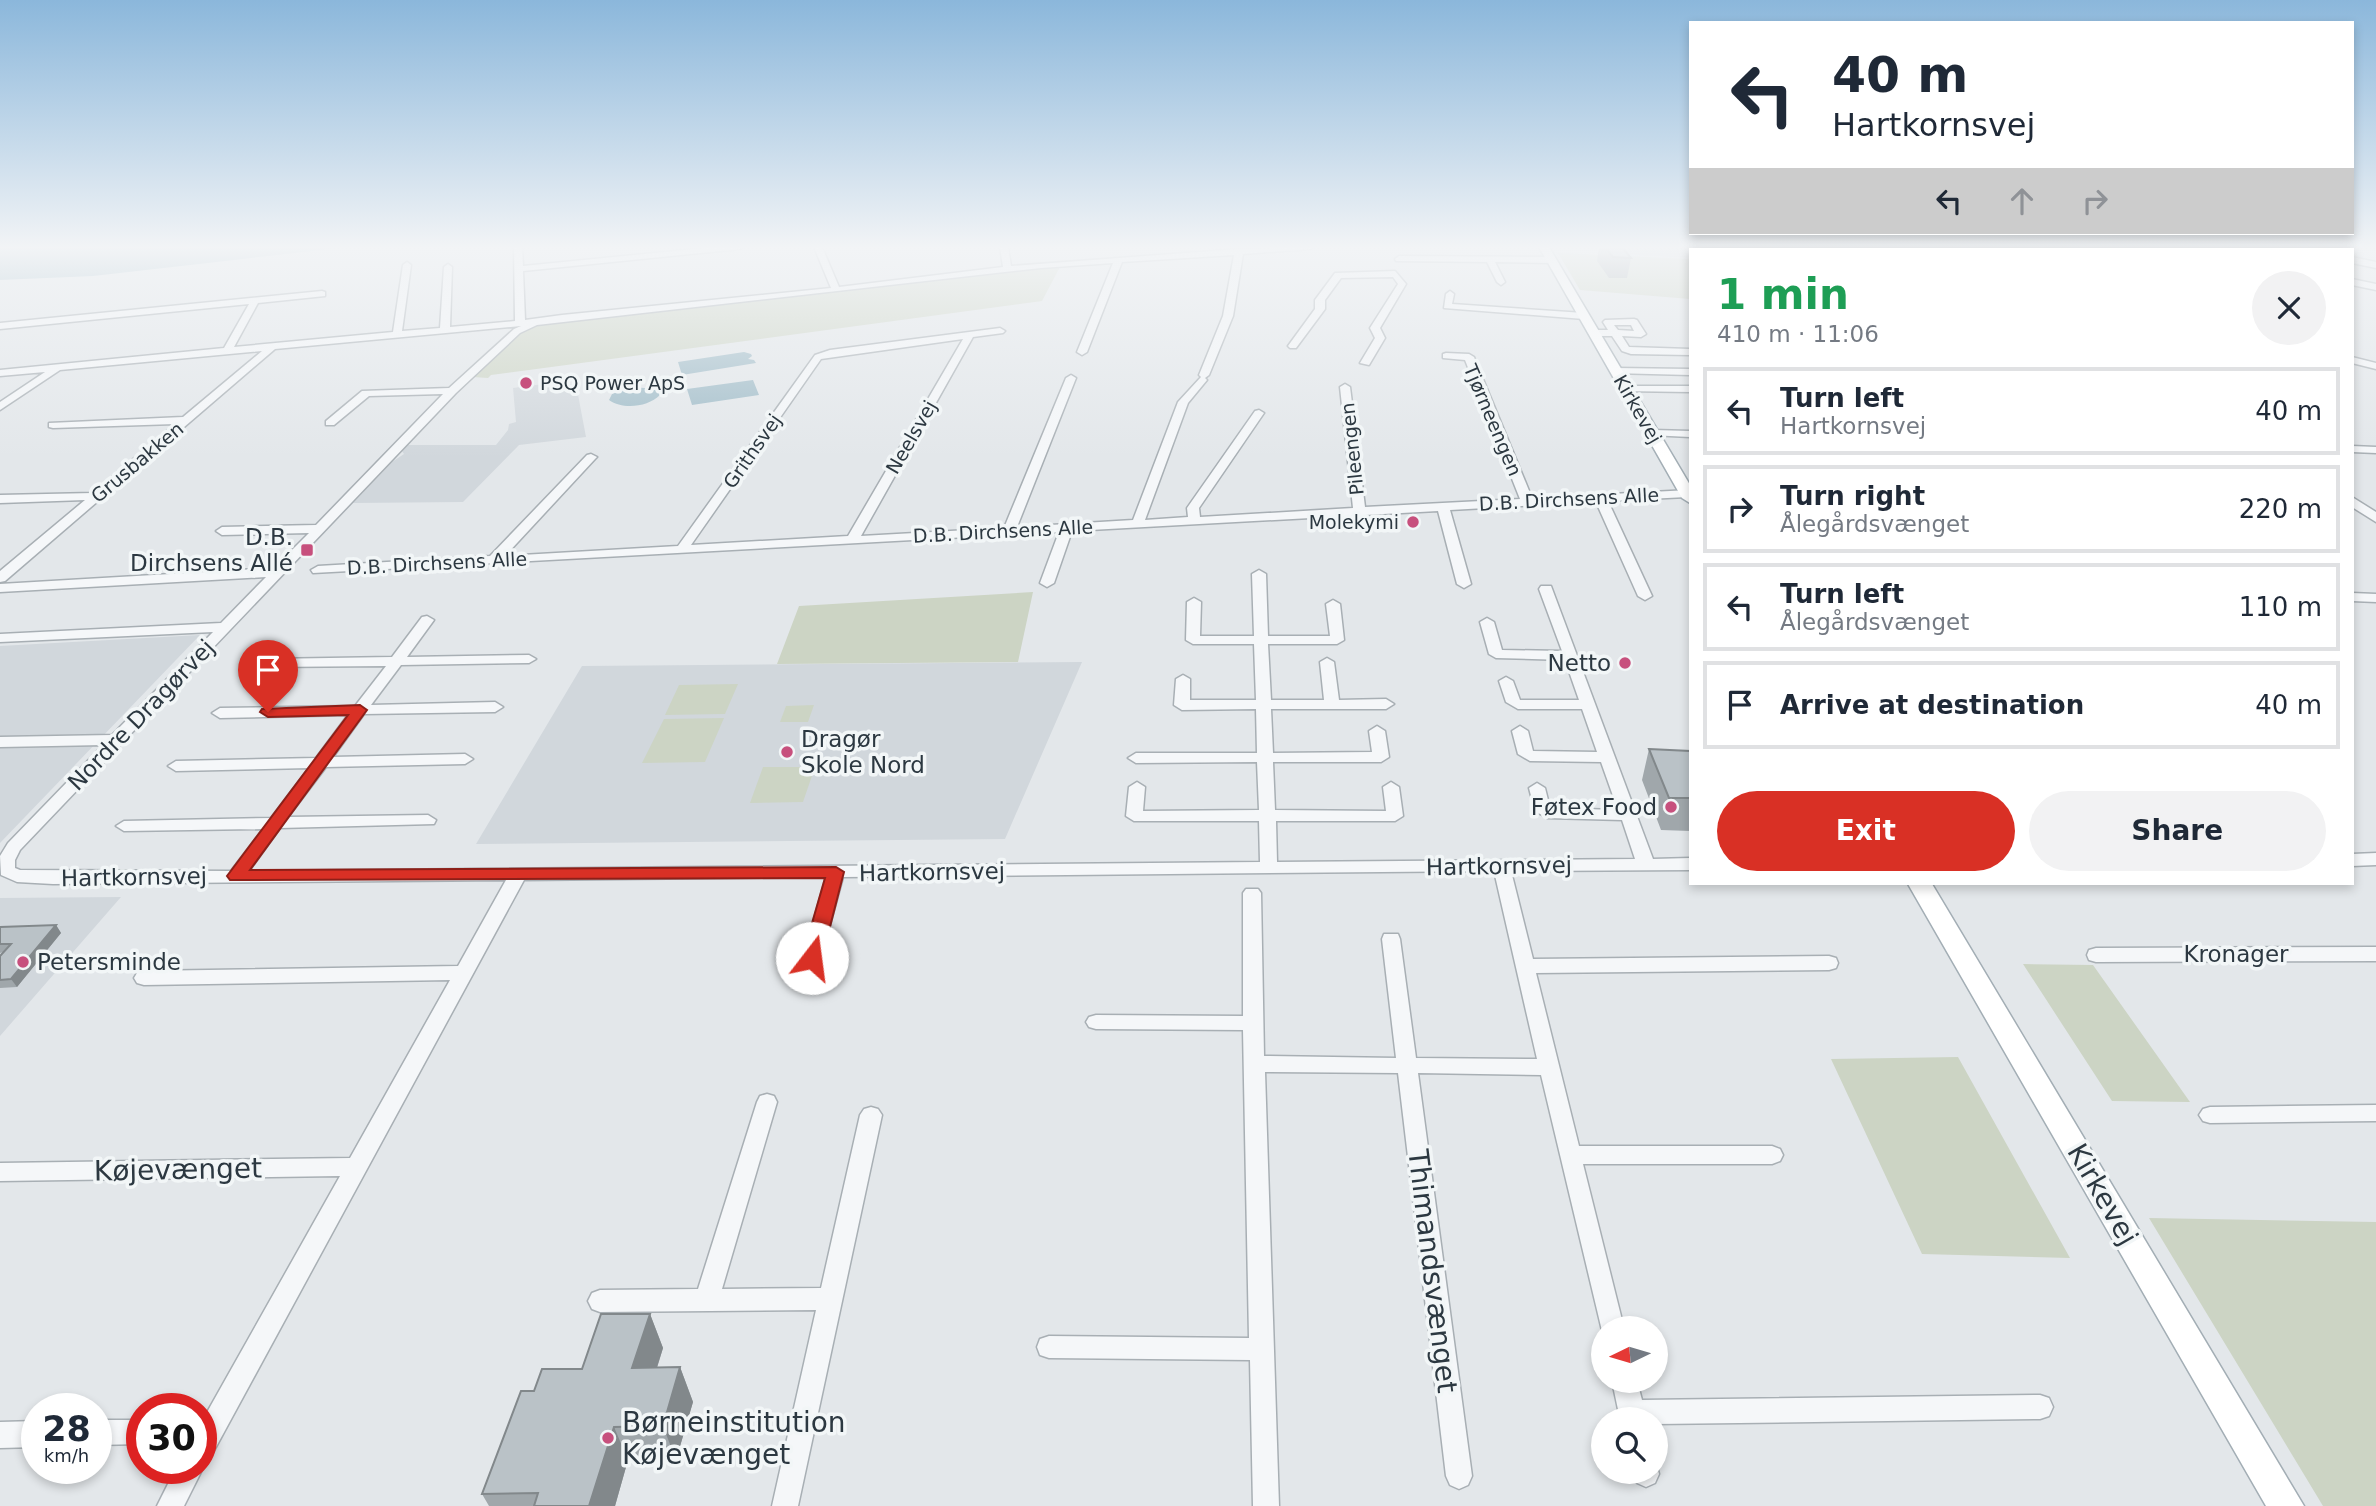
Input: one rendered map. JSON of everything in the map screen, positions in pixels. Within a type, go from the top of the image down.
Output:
[{"type":"main road","name":"Kirkevej","points":[[1585,317],[1689,496]]},
{"type":"main road","name":"Kirkevej","points":[[1921,885],[2286,1506]]},
{"type":"street","points":[[0,326],[89,317]]},
{"type":"street","points":[[228,350],[246,317]]},
{"type":"street","points":[[397,334],[399,317]]},
{"type":"street","points":[[445,329],[446,317]]},
{"type":"street","points":[[0,373],[520,321],[534,323],[569,317]]},
{"type":"street","points":[[1082,352],[1096,317]]},
{"type":"street","points":[[1138,523],[1183,402],[1203,378],[1227,317]]},
{"type":"street","points":[[1293,346],[1314,317]]},
{"type":"street","points":[[1365,363],[1380,338],[1374,328],[1381,317]]},
{"type":"street","name":"Nordre Dragørvej","points":[[3,872],[14,847],[452,391],[514,333],[534,323]]},
{"type":"street","points":[[970,335],[1000,331]]},
{"type":"street","points":[[1595,333],[1615,333],[1625,349],[1631,351],[1689,352]]},
{"type":"street","name":"Grithsvej","points":[[682,549],[818,357],[823,354],[970,335]]},
{"type":"street","name":"Neelsvej","points":[[852,540],[970,335]]},
{"type":"street","name":"Grusbakken","points":[[0,578],[273,346]]},
{"type":"street","name":"Tjørneengen","points":[[1447,356],[1469,357],[1527,501]]},
{"type":"street","points":[[2354,360],[2376,366]]},
{"type":"street","points":[[0,407],[58,367]]},
{"type":"street","points":[[1616,371],[1689,372]]},
{"type":"street","points":[[1009,531],[1071,378]]},
{"type":"street","name":"Pileengen","points":[[1345,387],[1359,511]]},
{"type":"street","points":[[1626,389],[1689,389]]},
{"type":"street","points":[[330,423],[366,393],[452,391]]},
{"type":"street","points":[[1194,520],[1193,509],[1259,413]]},
{"type":"street","points":[[53,425],[186,420]]},
{"type":"street","points":[[1653,433],[1689,434]]},
{"type":"street","points":[[2354,449],[2376,450]]},
{"type":"street","points":[[494,560],[590,457]]},
{"type":"street","points":[[0,499],[98,496]]},
{"type":"street","name":"D.B. Dirchsens Alle","points":[[318,570],[1527,501],[1689,496]]},
{"type":"street","points":[[1601,498],[1645,596]]},
{"type":"street","points":[[2354,502],[2376,518]]},
{"type":"street","points":[[1443,506],[1464,584]]},
{"type":"street","points":[[2354,517],[2376,518]]},
{"type":"street","points":[[1047,583],[1067,527]]},
{"type":"street","points":[[222,531],[319,529]]},
{"type":"street","points":[[0,588],[278,572]]},
{"type":"street","points":[[1259,574],[1269,869]]},
{"type":"street","points":[[1546,589],[1646,864]]},
{"type":"street","points":[[2354,597],[2376,598]]},
{"type":"street","points":[[1194,601],[1193,640],[1337,640],[1333,604]]},
{"type":"street","points":[[236,876],[427,620]]},
{"type":"street","points":[[1487,622],[1496,654],[1571,656]]},
{"type":"street","points":[[0,638],[226,627]]},
{"type":"street","points":[[267,663],[529,659]]},
{"type":"street","points":[[1327,662],[1332,703]]},
{"type":"street","points":[[1183,679],[1182,705],[1386,704]]},
{"type":"street","points":[[1506,681],[1513,702],[1518,704],[1588,705]]},
{"type":"street","points":[[220,713],[495,707]]},
{"type":"street","points":[[1136,758],[1381,757],[1377,731]]},
{"type":"street","points":[[1520,731],[1526,754],[1530,756],[1607,757]]},
{"type":"street","points":[[0,742],[117,740]]},
{"type":"street","points":[[176,766],[465,759]]},
{"type":"street","points":[[1137,787],[1134,816],[1267,816],[1282,813],[1395,816],[1391,788]]},
{"type":"street","points":[[1536,788],[1543,811],[1547,813],[1628,815]]},
{"type":"street","points":[[124,826],[428,820]]},
{"type":"street","points":[[2354,860],[2376,859]]},
{"type":"street","name":"Hartkornsvej","points":[[3,872],[17,876],[52,878],[1689,864]]},
{"type":"street","points":[[1501,866],[1573,1155],[1609,1316]]},
{"type":"street","points":[[812,958],[836,872]]},
{"type":"street","points":[[217,1416],[518,875]]},
{"type":"street","points":[[1252,893],[1266,1506]]},
{"type":"street","name":"Thimandsvænget","points":[[1391,939],[1459,1476]]},
{"type":"street","name":"Kronager","points":[[2096,955],[2376,954]]},
{"type":"street","points":[[1525,966],[1829,964]]},
{"type":"street","points":[[144,978],[463,973]]},
{"type":"street","points":[[1096,1022],[1253,1024]]},
{"type":"street","points":[[1254,1064],[1550,1067]]},
{"type":"street","points":[[707,1300],[767,1102]]},
{"type":"street","points":[[2210,1115],[2376,1114]]},
{"type":"street","points":[[785,1506],[871,1115]]},
{"type":"street","points":[[1573,1155],[1772,1155]]},
{"type":"street","name":"Køjevænget","points":[[0,1172],[357,1167]]},
{"type":"street","points":[[600,1301],[832,1299]]},
{"type":"street","points":[[1049,1347],[1261,1349]]},
{"type":"street","points":[[1668,1415],[2040,1407]]},
{"type":"street","points":[[0,1434],[21,1434]]},
{"type":"street","points":[[170,1506],[182,1484]]},
{"type":"shaded area","points":[[559,382],[560,385],[576,384],[586,437],[519,445],[463,502],[353,503],[392,462],[404,454],[402,451],[408,445],[496,445],[508,430],[509,424],[516,422],[513,388]]},
{"type":"shaded area","points":[[200,635],[0,843],[0,646]]},
{"type":"shaded area","name":"Dragør Skole Nord","points":[[1082,662],[1005,839],[476,844],[582,666]]},
{"type":"shaded area","points":[[121,897],[0,1036],[0,898]]},
{"type":"green space","points":[[584,317],[921,317],[491,375],[488,378],[473,377],[521,331],[550,321]]},
{"type":"green space","points":[[1033,592],[1018,662],[777,664],[799,606]]},
{"type":"green space","points":[[738,684],[725,714],[665,715],[679,685]]},
{"type":"green space","points":[[814,705],[808,722],[780,722],[786,706]]},
{"type":"green space","points":[[724,718],[705,762],[642,763],[664,719]]},
{"type":"green space","points":[[763,767],[815,767],[803,802],[750,803]]},
{"type":"green space","points":[[2023,964],[2093,965],[2190,1102],[2112,1101]]},
{"type":"green space","points":[[1958,1057],[2070,1258],[1922,1254],[1831,1059]]},
{"type":"green space","points":[[2149,1218],[2376,1222],[2376,1506],[2323,1506]]},
{"type":"water","points":[[744,352],[751,354],[748,359],[756,363],[682,375],[678,362]]},
{"type":"water","points":[[753,380],[759,395],[692,405],[687,389]]},
{"type":"water","points":[[631,387],[658,389],[660,395],[635,406],[621,405],[609,400],[612,394]]},
{"type":"building","points":[[1649,749],[1689,751],[1689,798],[1669,798]]},
{"type":"building","points":[[56,925],[11,979],[0,980],[0,956],[11,944],[0,944],[0,927]]},
{"type":"building","points":[[601,1314],[650,1314],[632,1368],[680,1367],[663,1426],[614,1427],[589,1506],[534,1506],[538,1493],[482,1494],[521,1391],[534,1391],[542,1369],[582,1369]]},
{"type":"place","name":"PSQ Power ApS","points":[[526,383]]},
{"type":"place","name":"Molekymi","points":[[1413,522]]},
{"type":"place","name":"D.B. Dirchsens Allé","points":[[307,550]]},
{"type":"place","name":"Netto","points":[[1625,663]]},
{"type":"place","name":"Dragør Skole Nord","points":[[787,752]]},
{"type":"place","name":"Føtex Food","points":[[1671,807]]},
{"type":"place","name":"Petersminde","points":[[23,962]]},
{"type":"place","name":"Børneinstitution Køjevænget","points":[[608,1438]]},
{"type":"route","points":[[268,712],[360,710],[236,876],[836,872],[812,958]]}]
